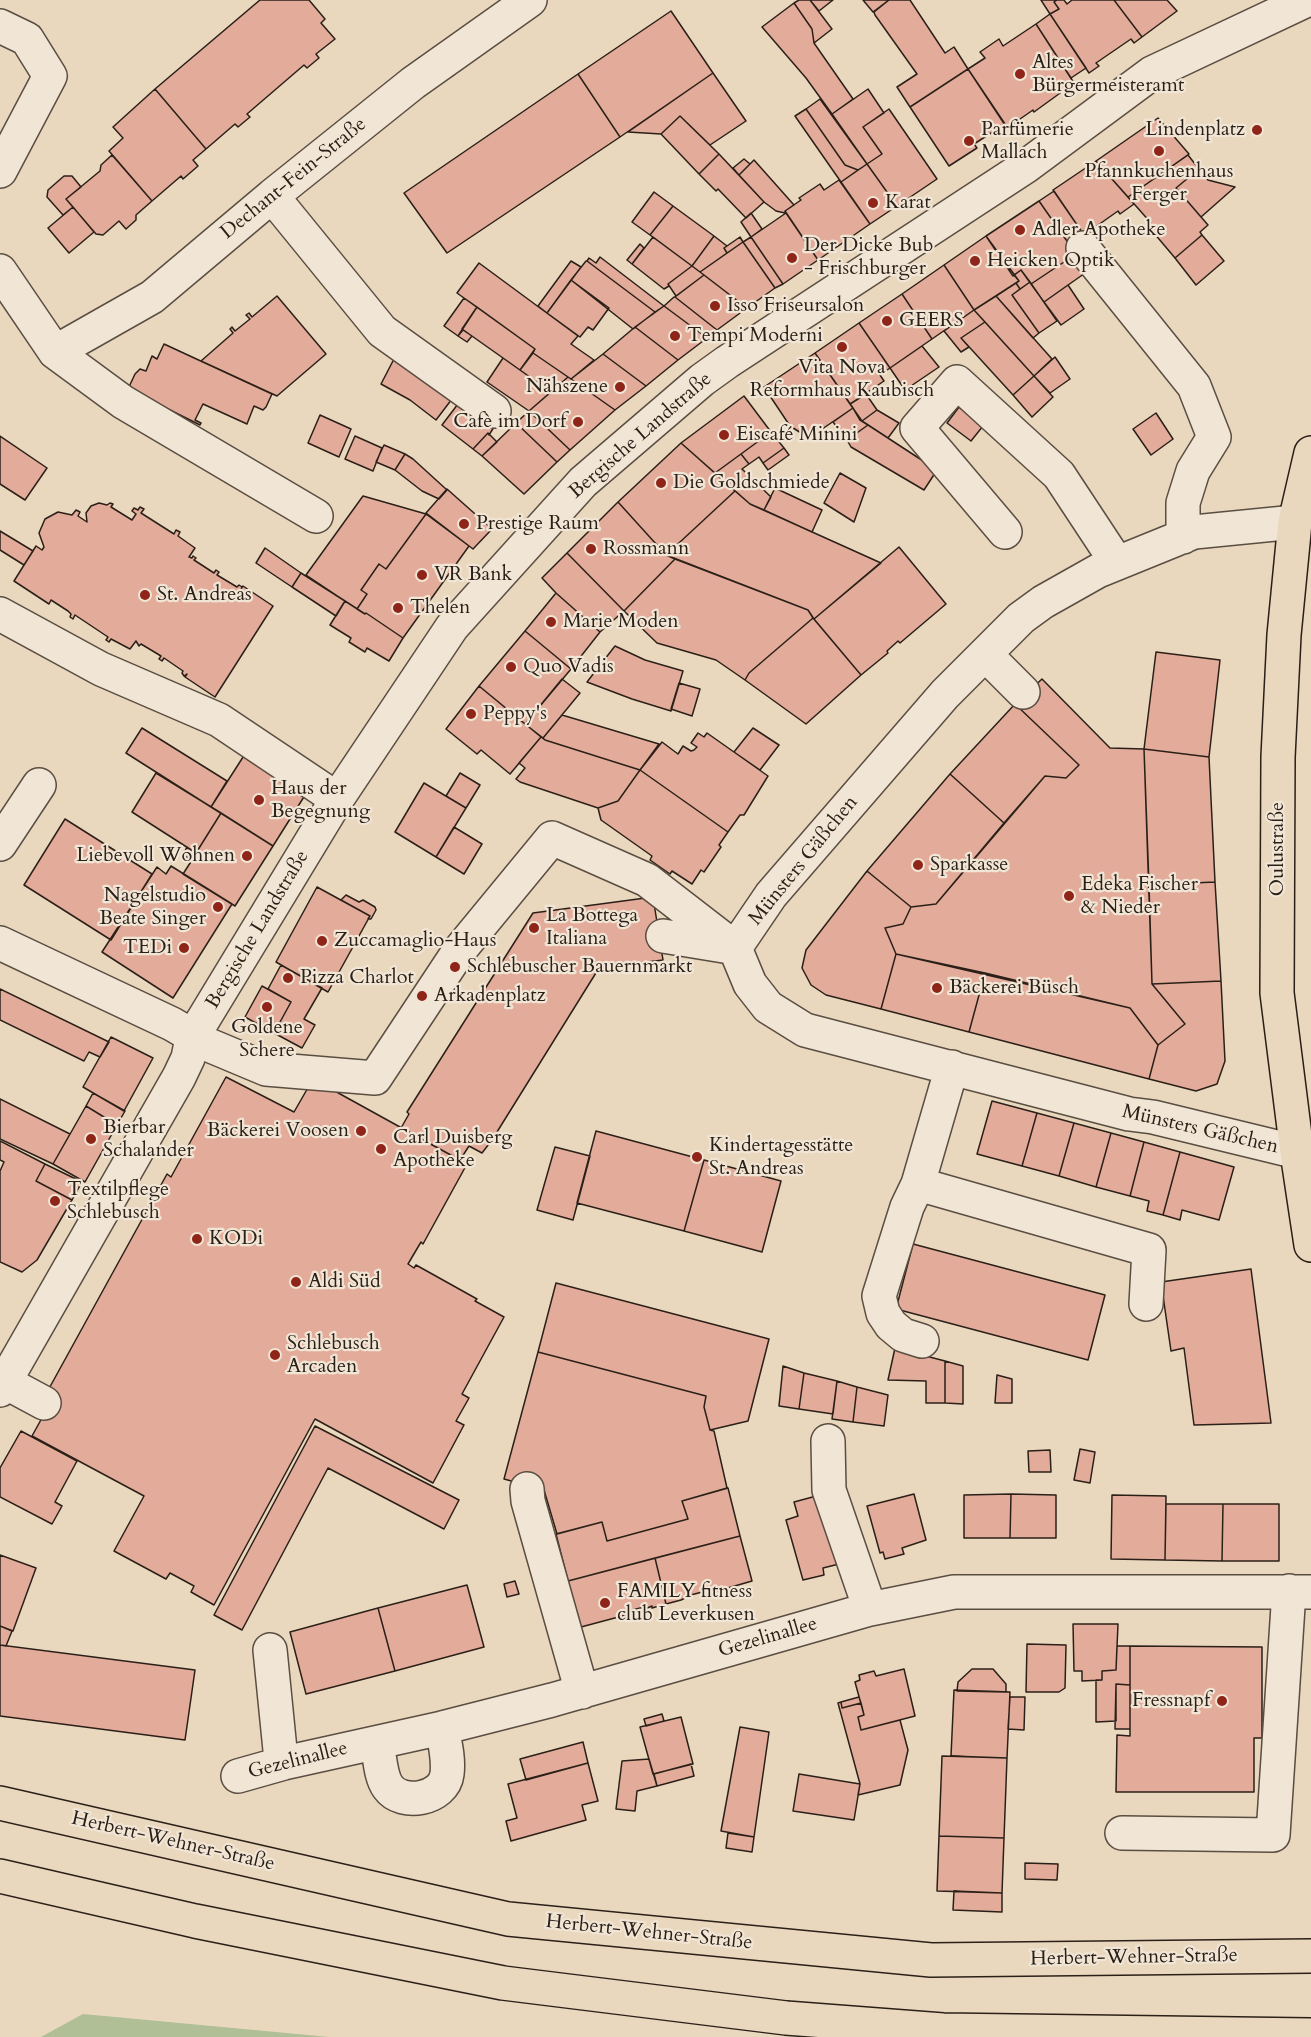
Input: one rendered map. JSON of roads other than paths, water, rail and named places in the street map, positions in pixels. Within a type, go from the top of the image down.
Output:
[{"type":"main road","name":"Oulustraße","points":[[1311,453],[1295,522],[1284,635],[1278,757],[1277,993],[1311,1245]]},
{"type":"main road","name":"Herbert-Wehner-Straße","points":[[0,1803],[508,1919],[930,1960],[1311,1956]]},
{"type":"main road","points":[[0,1876],[195,1921],[503,1983],[762,2015],[943,2030],[1311,2035]]},
{"type":"street","name":"Dechant-Fein-Straße","points":[[55,352],[152,297],[412,83],[530,0]]},
{"type":"street","name":"Bergische Landstraße","points":[[2,1386],[179,1077],[188,1058],[192,1038],[337,799],[452,627],[582,482],[702,380],[1025,166],[1152,73],[1307,0]]},
{"type":"street","points":[[0,26],[27,39],[50,76],[0,171]]},
{"type":"street","points":[[272,196],[382,331],[494,411]]},
{"type":"street","points":[[1083,248],[1194,386],[1215,437],[1193,471],[1183,503],[1183,537]]},
{"type":"street","points":[[0,271],[55,352],[123,402],[316,516]]},
{"type":"street","points":[[1005,532],[917,428],[957,382],[1059,475],[1118,563]]},
{"type":"street","name":"Münsters Gäßchen","points":[[1295,522],[1194,532],[1098,571],[1043,602],[1021,618],[945,694],[771,895],[735,948],[750,984],[768,1007],[805,1030],[1129,1114],[1153,1117],[1297,1152]]},
{"type":"street","points":[[0,614],[102,669],[219,720],[337,799]]},
{"type":"street","points":[[986,654],[1023,693]]},
{"type":"street","points":[[0,844],[39,785]]},
{"type":"street","points":[[0,943],[164,1019],[184,1030],[192,1038],[266,1069],[375,1078],[459,951],[552,838],[647,880],[735,948]]},
{"type":"street","points":[[663,936],[735,948]]},
{"type":"street","points":[[922,1341],[903,1335],[891,1325],[883,1313],[879,1296],[907,1207],[918,1184],[952,1067]]},
{"type":"street","points":[[918,1184],[1149,1250],[1146,1304]]},
{"type":"street","points":[[2,1386],[44,1403]]},
{"type":"street","points":[[828,1441],[829,1490],[870,1609]]},
{"type":"street","points":[[527,1489],[528,1501],[582,1692]]},
{"type":"street","points":[[1122,1833],[1273,1835],[1300,1591]]},
{"type":"street","name":"Gezelinallee","points":[[237,1776],[284,1763],[442,1728],[582,1692],[870,1609],[954,1593],[1300,1591]]},
{"type":"street","points":[[270,1650],[280,1750],[284,1763]]},
{"type":"street","points":[[377,1743],[386,1785],[393,1794],[409,1798],[424,1797],[438,1789],[447,1776],[447,1755],[442,1728]]},
{"type":"place","name":"Altes Bürgermeisteramt","points":[[1020,74]]},
{"type":"place","name":"Lindenplatz","points":[[1257,130]]},
{"type":"place","name":"Parfümerie Mallach","points":[[969,141]]},
{"type":"place","name":"Pfannkuchenhaus Ferger","points":[[1159,151]]},
{"type":"place","name":"Karat","points":[[873,203]]},
{"type":"place","name":"Adler Apotheke","points":[[1020,230]]},
{"type":"place","name":"Der Dicke Bub - Frischburger","points":[[792,258]]},
{"type":"place","name":"Heicken Optik","points":[[975,261]]},
{"type":"place","name":"Isso Friseursalon","points":[[715,306]]},
{"type":"place","name":"GEERS","points":[[887,321]]},
{"type":"place","name":"Tempi Moderni","points":[[675,336]]},
{"type":"place","name":"Vita Nova Reformhaus Kaubisch","points":[[842,347]]},
{"type":"place","name":"Nähszene","points":[[620,387]]},
{"type":"place","name":"Cafè im Dorf","points":[[578,422]]},
{"type":"place","name":"Eiscafé Minini","points":[[724,435]]},
{"type":"place","name":"Die Goldschmiede","points":[[661,483]]},
{"type":"place","name":"Prestige Raum","points":[[464,524]]},
{"type":"place","name":"Rossmann","points":[[591,549]]},
{"type":"place","name":"VR Bank","points":[[422,575]]},
{"type":"place","name":"St. Andreas","points":[[145,595]]},
{"type":"place","name":"Thelen","points":[[398,608]]},
{"type":"place","name":"Marie Moden","points":[[551,622]]},
{"type":"place","name":"Quo Vadis","points":[[511,667]]},
{"type":"place","name":"Peppy's","points":[[471,714]]},
{"type":"place","name":"Haus der Begegnung","points":[[259,800]]},
{"type":"place","name":"Liebevoll Wohnen","points":[[247,856]]},
{"type":"place","name":"Sparkasse","points":[[918,865]]},
{"type":"place","name":"Edeka Fischer & Nieder","points":[[1069,896]]},
{"type":"place","name":"Nagelstudio Beate Singer","points":[[218,907]]},
{"type":"place","name":"La Bottega Italiana","points":[[534,928]]},
{"type":"place","name":"Zuccamaglio-Haus","points":[[322,941]]},
{"type":"place","name":"TEDi","points":[[184,948]]},
{"type":"place","name":"Schlebuscher Bauernmarkt","points":[[455,967]]},
{"type":"place","name":"Pizza Charlot","points":[[288,978]]},
{"type":"place","name":"Bäckerei Büsch","points":[[937,988]]},
{"type":"place","name":"Arkadenplatz","points":[[422,996]]},
{"type":"place","name":"Goldene Schere","points":[[267,1007]]},
{"type":"place","name":"Bäckerei Voosen","points":[[361,1131]]},
{"type":"place","name":"Bierbar Schalander","points":[[91,1139]]},
{"type":"place","name":"Carl Duisberg Apotheke","points":[[381,1149]]},
{"type":"place","name":"Kindertagesstätte St. Andreas","points":[[697,1157]]},
{"type":"place","name":"Textilpflege Schlebusch","points":[[55,1201]]},
{"type":"place","name":"KODi","points":[[197,1239]]},
{"type":"place","name":"Aldi Süd","points":[[296,1282]]},
{"type":"place","name":"Schlebusch Arcaden","points":[[275,1355]]},
{"type":"place","name":"FAMILY fitness club Leverkusen","points":[[605,1603]]},
{"type":"place","name":"Fressnapf","points":[[1222,1701]]}]
